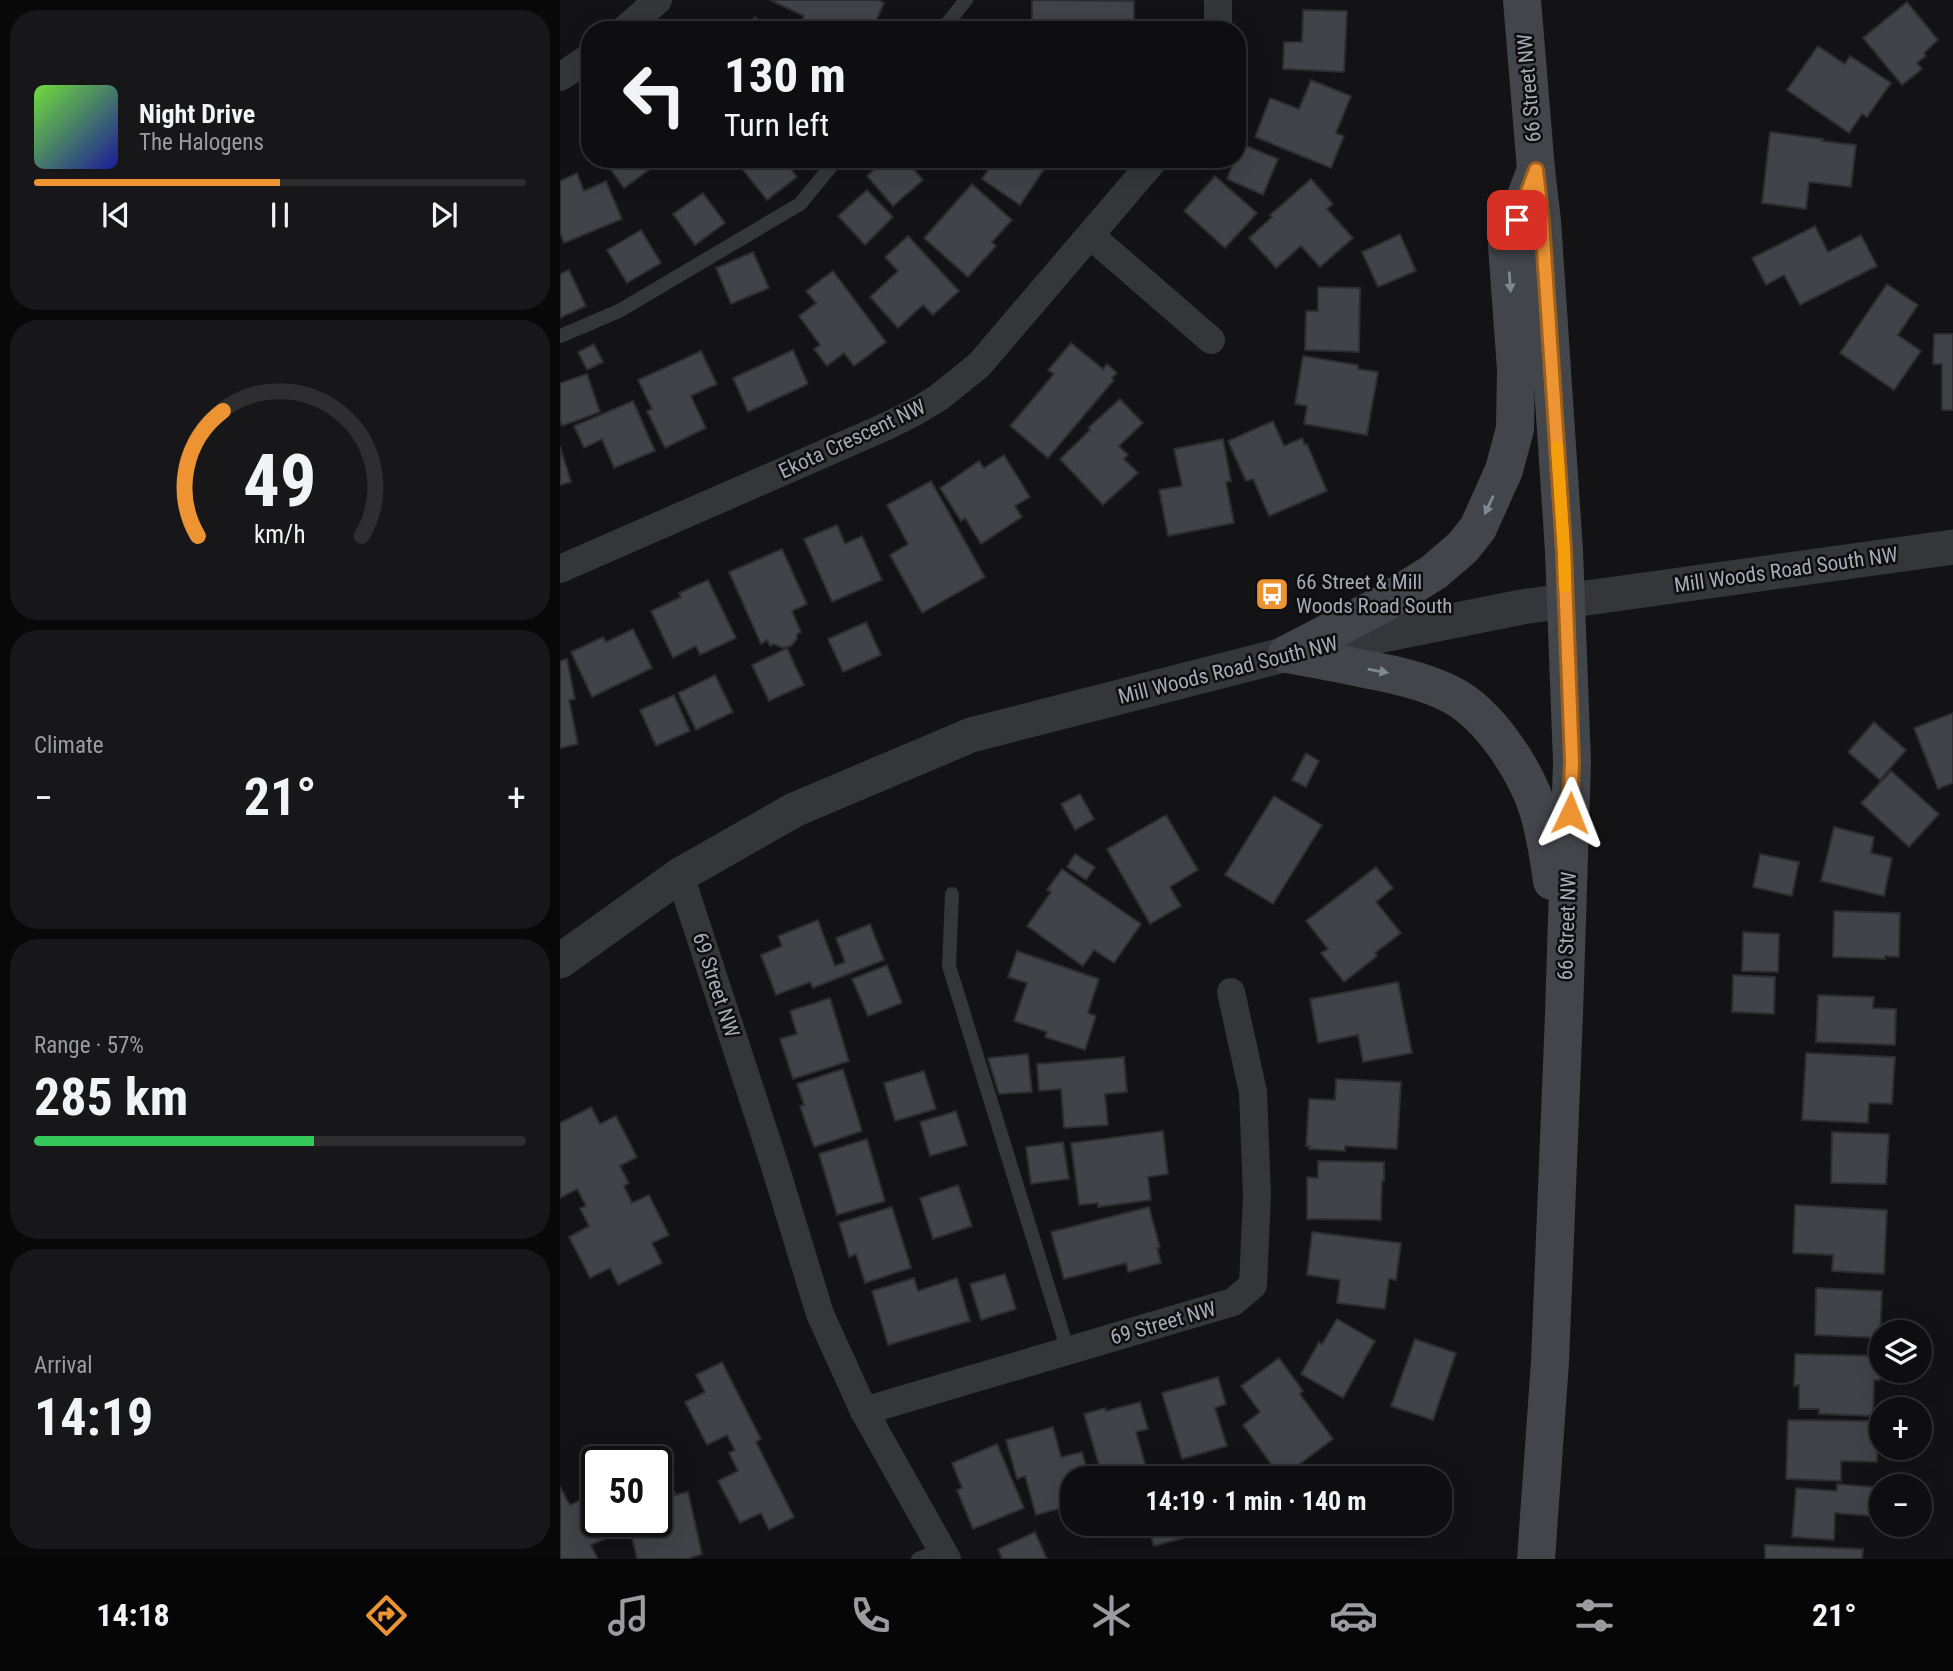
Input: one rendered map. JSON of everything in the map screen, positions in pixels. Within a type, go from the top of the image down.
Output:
[{"type":"main road","name":"66 Street NW","points":[[1522,0],[1543,235],[1564,551],[1572,762],[1550,1362],[1536,1559]]},
{"type":"main road","points":[[1287,654],[1383,604],[1434,572],[1463,547],[1478,528],[1504,470],[1515,429],[1516,369],[1507,246],[1536,170]]},
{"type":"main road","points":[[1287,654],[1385,671],[1419,682],[1452,695],[1474,711],[1493,731],[1526,781],[1538,811],[1552,878],[1564,991]]},
{"type":"street","points":[[634,21],[658,0]]},
{"type":"street","points":[[1218,21],[1219,0]]},
{"type":"street","points":[[560,77],[581,63]]},
{"type":"street","name":"Ekota Crescent NW","points":[[560,569],[887,426],[938,398],[964,379],[994,350],[1148,168]]},
{"type":"street","points":[[1091,236],[1211,340]]},
{"type":"street","name":"Mill Woods Road South NW","points":[[560,961],[680,875],[794,810],[971,735],[1287,654],[1522,607],[1953,547]]},
{"type":"street","name":"69 Street NW","points":[[680,875],[820,1314],[864,1411],[936,1556]]},
{"type":"street","name":"69 Street NW","points":[[864,1411],[1234,1302],[1253,1285],[1257,1195],[1253,1092],[1231,992]]},
{"type":"lane","points":[[949,21],[966,0]]},
{"type":"lane","points":[[560,336],[619,311],[800,204],[829,168]]},
{"type":"lane","points":[[952,894],[949,966],[1068,1351]]},
{"type":"building","points":[[770,0],[878,0],[884,3],[876,21],[802,21],[804,16]]},
{"type":"building","points":[[1032,0],[1134,1],[1134,21],[1032,21]]},
{"type":"building","points":[[1907,2],[1938,40],[1917,63],[1922,69],[1902,85],[1863,38]]},
{"type":"building","points":[[1303,10],[1347,11],[1344,72],[1283,69],[1284,42],[1302,42]]},
{"type":"building","points":[[1818,46],[1845,64],[1850,56],[1891,83],[1867,117],[1862,114],[1849,133],[1787,90]]},
{"type":"building","points":[[1311,80],[1351,96],[1336,133],[1344,136],[1331,168],[1255,137],[1270,98],[1299,109]]},
{"type":"building","points":[[1770,132],[1856,145],[1851,187],[1809,182],[1806,209],[1762,203]]},
{"type":"building","points":[[1246,146],[1278,159],[1263,195],[1227,179],[1231,168],[1246,168]]},
{"type":"building","points":[[610,168],[652,168],[624,188]]},
{"type":"building","points":[[741,168],[790,168],[797,177],[767,200]]},
{"type":"building","points":[[876,168],[913,168],[923,180],[893,206],[867,176]]},
{"type":"building","points":[[989,168],[1045,168],[1020,205],[982,179]]},
{"type":"building","points":[[577,173],[584,191],[606,181],[622,219],[564,243],[560,233],[560,181]]},
{"type":"building","points":[[1215,176],[1257,213],[1225,248],[1184,211]]},
{"type":"building","points":[[1311,179],[1333,204],[1327,209],[1353,238],[1320,267],[1301,246],[1276,268],[1249,238],[1272,217],[1270,215]]},
{"type":"building","points":[[972,184],[1012,220],[992,242],[996,246],[968,277],[924,238]]},
{"type":"building","points":[[867,190],[893,217],[865,245],[838,216]]},
{"type":"building","points":[[703,193],[725,223],[695,245],[673,214]]},
{"type":"building","points":[[1815,226],[1828,252],[1861,235],[1877,266],[1800,305],[1784,275],[1766,285],[1752,258]]},
{"type":"building","points":[[641,230],[661,263],[627,283],[607,250]]},
{"type":"building","points":[[1400,234],[1416,271],[1378,287],[1362,252]]},
{"type":"building","points":[[908,236],[959,291],[933,315],[923,305],[898,328],[870,297],[898,271],[885,257]]},
{"type":"building","points":[[753,252],[769,288],[731,304],[716,268]]},
{"type":"building","points":[[569,270],[586,306],[560,318],[560,274]]},
{"type":"building","points":[[833,271],[886,342],[854,366],[844,353],[827,366],[814,349],[820,345],[799,316],[816,303],[806,291]]},
{"type":"building","points":[[1887,284],[1918,305],[1898,335],[1921,351],[1894,390],[1840,353]]},
{"type":"building","points":[[1318,287],[1360,288],[1359,352],[1305,350],[1306,311],[1318,311]]},
{"type":"building","points":[[1934,334],[1953,334],[1953,410],[1942,410],[1942,364],[1933,364]]},
{"type":"building","points":[[1071,343],[1103,369],[1107,364],[1117,373],[1048,458],[1010,426],[1054,374],[1048,370]]},
{"type":"building","points":[[594,344],[603,362],[587,370],[578,352]]},
{"type":"building","points":[[793,350],[808,384],[748,412],[733,378]]},
{"type":"building","points":[[701,351],[717,384],[691,396],[706,428],[665,448],[647,411],[652,409],[638,380]]},
{"type":"building","points":[[1303,356],[1358,365],[1358,369],[1378,372],[1367,435],[1304,424],[1307,406],[1295,404]]},
{"type":"building","points":[[587,374],[600,412],[562,426],[560,383]]},
{"type":"building","points":[[1120,399],[1143,423],[1119,446],[1128,455],[1124,459],[1138,473],[1103,505],[1060,459],[1090,430],[1088,428]]},
{"type":"building","points":[[633,401],[655,451],[614,468],[602,439],[584,448],[574,426]]},
{"type":"building","points":[[1273,421],[1284,446],[1302,438],[1305,445],[1307,444],[1327,491],[1269,516],[1253,479],[1246,481],[1228,441]]},
{"type":"building","points":[[1223,439],[1231,481],[1226,482],[1234,523],[1168,536],[1159,490],[1182,486],[1174,449]]},
{"type":"building","points":[[560,446],[571,482],[560,485]]},
{"type":"building","points":[[1004,455],[1030,497],[1015,506],[1022,517],[981,544],[965,518],[961,521],[940,488],[979,461],[984,468]]},
{"type":"building","points":[[931,481],[985,577],[922,613],[890,555],[908,544],[887,505]]},
{"type":"building","points":[[837,525],[845,544],[862,536],[882,580],[832,602],[804,539]]},
{"type":"building","points":[[782,549],[807,604],[792,611],[801,632],[791,646],[783,648],[774,644],[770,646],[767,640],[761,644],[729,572]]},
{"type":"building","points":[[708,580],[736,638],[700,655],[696,646],[673,658],[651,611],[681,597],[679,593]]},
{"type":"building","points":[[866,622],[881,655],[843,672],[828,639]]},
{"type":"building","points":[[633,629],[652,668],[592,697],[571,652],[603,637],[606,642]]},
{"type":"building","points":[[787,648],[804,685],[769,701],[752,665]]},
{"type":"building","points":[[567,659],[575,699],[569,700],[578,744],[560,748],[560,661]]},
{"type":"building","points":[[715,675],[733,712],[696,730],[678,693]]},
{"type":"building","points":[[674,695],[690,731],[656,746],[640,710]]},
{"type":"building","points":[[1953,713],[1953,783],[1938,789],[1914,728]]},
{"type":"building","points":[[1874,722],[1906,750],[1880,780],[1848,752]]},
{"type":"building","points":[[1306,753],[1319,761],[1306,787],[1292,780]]},
{"type":"building","points":[[1891,771],[1939,814],[1909,847],[1861,803]]},
{"type":"building","points":[[1080,794],[1094,819],[1075,830],[1061,804]]},
{"type":"building","points":[[1274,796],[1322,825],[1273,904],[1225,875]]},
{"type":"building","points":[[1166,815],[1198,870],[1170,887],[1181,906],[1150,924],[1107,849]]},
{"type":"building","points":[[1834,827],[1874,837],[1871,853],[1892,858],[1884,896],[1821,881]]},
{"type":"building","points":[[1075,854],[1095,867],[1086,880],[1067,867]]},
{"type":"building","points":[[1760,854],[1799,862],[1792,896],[1753,887]]},
{"type":"building","points":[[1376,867],[1393,888],[1376,902],[1401,933],[1344,982],[1321,953],[1328,949],[1306,921]]},
{"type":"building","points":[[1062,869],[1141,924],[1114,963],[1094,950],[1083,966],[1027,926],[1051,892],[1047,890]]},
{"type":"building","points":[[1834,911],[1900,913],[1899,957],[1833,957]]},
{"type":"building","points":[[818,920],[835,966],[845,962],[836,938],[870,924],[884,960],[813,988],[810,982],[776,995],[761,955],[782,946],[778,936]]},
{"type":"building","points":[[1743,932],[1779,934],[1778,972],[1742,971]]},
{"type":"building","points":[[1017,951],[1099,979],[1088,1013],[1096,1016],[1085,1050],[1045,1037],[1047,1032],[1014,1021],[1027,983],[1008,977]]},
{"type":"building","points":[[887,965],[902,1003],[868,1016],[852,979]]},
{"type":"building","points":[[1733,975],[1775,977],[1774,1014],[1732,1012]]},
{"type":"building","points":[[1398,982],[1412,1053],[1363,1062],[1358,1035],[1318,1043],[1310,999]]},
{"type":"building","points":[[1818,995],[1874,997],[1873,1008],[1896,1009],[1895,1045],[1816,1042]]},
{"type":"building","points":[[830,998],[849,1061],[793,1079],[780,1039],[797,1034],[790,1011]]},
{"type":"building","points":[[1806,1053],[1895,1057],[1892,1104],[1869,1103],[1868,1123],[1802,1120]]},
{"type":"building","points":[[1028,1054],[1032,1092],[999,1094],[988,1058]]},
{"type":"building","points":[[1124,1057],[1127,1092],[1105,1094],[1108,1125],[1064,1128],[1061,1089],[1039,1091],[1037,1064]]},
{"type":"building","points":[[843,1069],[862,1131],[814,1147],[800,1106],[804,1105],[797,1084]]},
{"type":"building","points":[[924,1071],[936,1109],[895,1121],[884,1083]]},
{"type":"building","points":[[1336,1079],[1401,1082],[1397,1149],[1345,1146],[1345,1151],[1309,1149],[1310,1146],[1306,1146],[1309,1099],[1335,1100]]},
{"type":"building","points":[[591,1107],[600,1124],[616,1116],[637,1157],[620,1166],[629,1183],[624,1186],[632,1203],[649,1195],[669,1235],[652,1243],[662,1263],[618,1285],[610,1268],[590,1278],[569,1237],[589,1226],[580,1208],[586,1206],[577,1189],[560,1198],[560,1123]]},
{"type":"building","points":[[956,1111],[967,1145],[930,1156],[920,1122]]},
{"type":"building","points":[[1163,1131],[1168,1174],[1148,1177],[1151,1200],[1098,1207],[1098,1203],[1079,1205],[1071,1143]]},
{"type":"building","points":[[1832,1132],[1889,1134],[1886,1184],[1831,1183]]},
{"type":"building","points":[[867,1139],[885,1201],[837,1215],[819,1154]]},
{"type":"building","points":[[1063,1142],[1069,1179],[1031,1184],[1026,1147]]},
{"type":"building","points":[[1318,1161],[1384,1162],[1381,1220],[1307,1219],[1307,1177],[1318,1178]]},
{"type":"building","points":[[958,1185],[972,1226],[933,1239],[920,1198]]},
{"type":"building","points":[[1795,1205],[1887,1210],[1884,1274],[1832,1271],[1833,1255],[1793,1253]]},
{"type":"building","points":[[892,1207],[911,1268],[865,1283],[856,1254],[849,1257],[839,1223]]},
{"type":"building","points":[[1149,1207],[1160,1248],[1157,1248],[1161,1263],[1128,1272],[1126,1263],[1064,1279],[1051,1232]]},
{"type":"building","points":[[1312,1232],[1401,1243],[1396,1280],[1389,1279],[1385,1309],[1337,1303],[1340,1280],[1307,1275]]},
{"type":"building","points":[[1005,1274],[1016,1309],[981,1320],[970,1284]]},
{"type":"building","points":[[914,1278],[918,1291],[957,1278],[970,1321],[888,1345],[872,1291]]},
{"type":"building","points":[[1816,1288],[1882,1291],[1881,1320],[1869,1320],[1869,1337],[1815,1335]]},
{"type":"building","points":[[1337,1319],[1375,1341],[1343,1398],[1301,1374],[1319,1342],[1322,1344]]},
{"type":"building","points":[[1415,1339],[1456,1353],[1433,1420],[1391,1406]]},
{"type":"building","points":[[1795,1354],[1869,1356],[1869,1383],[1874,1383],[1874,1397],[1869,1397],[1869,1416],[1819,1414],[1819,1409],[1799,1409],[1799,1385],[1794,1386]]},
{"type":"building","points":[[1279,1358],[1303,1391],[1300,1394],[1333,1439],[1297,1466],[1272,1466],[1243,1425],[1260,1412],[1241,1386]]},
{"type":"building","points":[[722,1362],[761,1439],[756,1442],[794,1517],[769,1530],[761,1513],[740,1523],[718,1481],[738,1471],[729,1453],[735,1450],[727,1435],[707,1445],[685,1402],[705,1392],[696,1375]]},
{"type":"building","points":[[1218,1377],[1226,1404],[1215,1408],[1227,1446],[1182,1459],[1162,1393]]},
{"type":"building","points":[[1140,1402],[1148,1429],[1136,1432],[1146,1466],[1099,1466],[1084,1414],[1105,1408],[1106,1411]]},
{"type":"building","points":[[1788,1420],[1869,1421],[1869,1460],[1877,1462],[1841,1461],[1841,1481],[1786,1479]]},
{"type":"building","points":[[1053,1427],[1061,1457],[1082,1452],[1086,1466],[1060,1466],[1060,1509],[1036,1515],[1025,1476],[1017,1479],[1006,1440]]},
{"type":"building","points":[[997,1444],[1024,1508],[973,1529],[957,1490],[962,1488],[952,1463]]},
{"type":"building","points":[[1837,1484],[1869,1487],[1869,1516],[1835,1513],[1834,1540],[1792,1537],[1796,1488],[1837,1491]]},
{"type":"building","points":[[560,1487],[570,1505],[581,1500],[581,1537],[609,1537],[591,1545],[598,1559],[560,1559]]},
{"type":"building","points":[[675,1492],[675,1495],[688,1492],[702,1554],[688,1559],[637,1559],[632,1537],[672,1537],[672,1493]]},
{"type":"building","points":[[1035,1532],[1047,1559],[1002,1559],[998,1549]]},
{"type":"building","points":[[1151,1536],[1190,1536],[1154,1546]]},
{"type":"building","points":[[1765,1545],[1863,1549],[1862,1559],[1765,1559]]},
{"type":"slow traffic","points":[[1557,447],[1565,587]]},
{"type":"place","name":"66 Street & Mill Woods Road South","points":[[1272,594]]},
{"type":"route","points":[[1517,220],[1536,170],[1542,221],[1564,551],[1572,762],[1570,813]]}]
